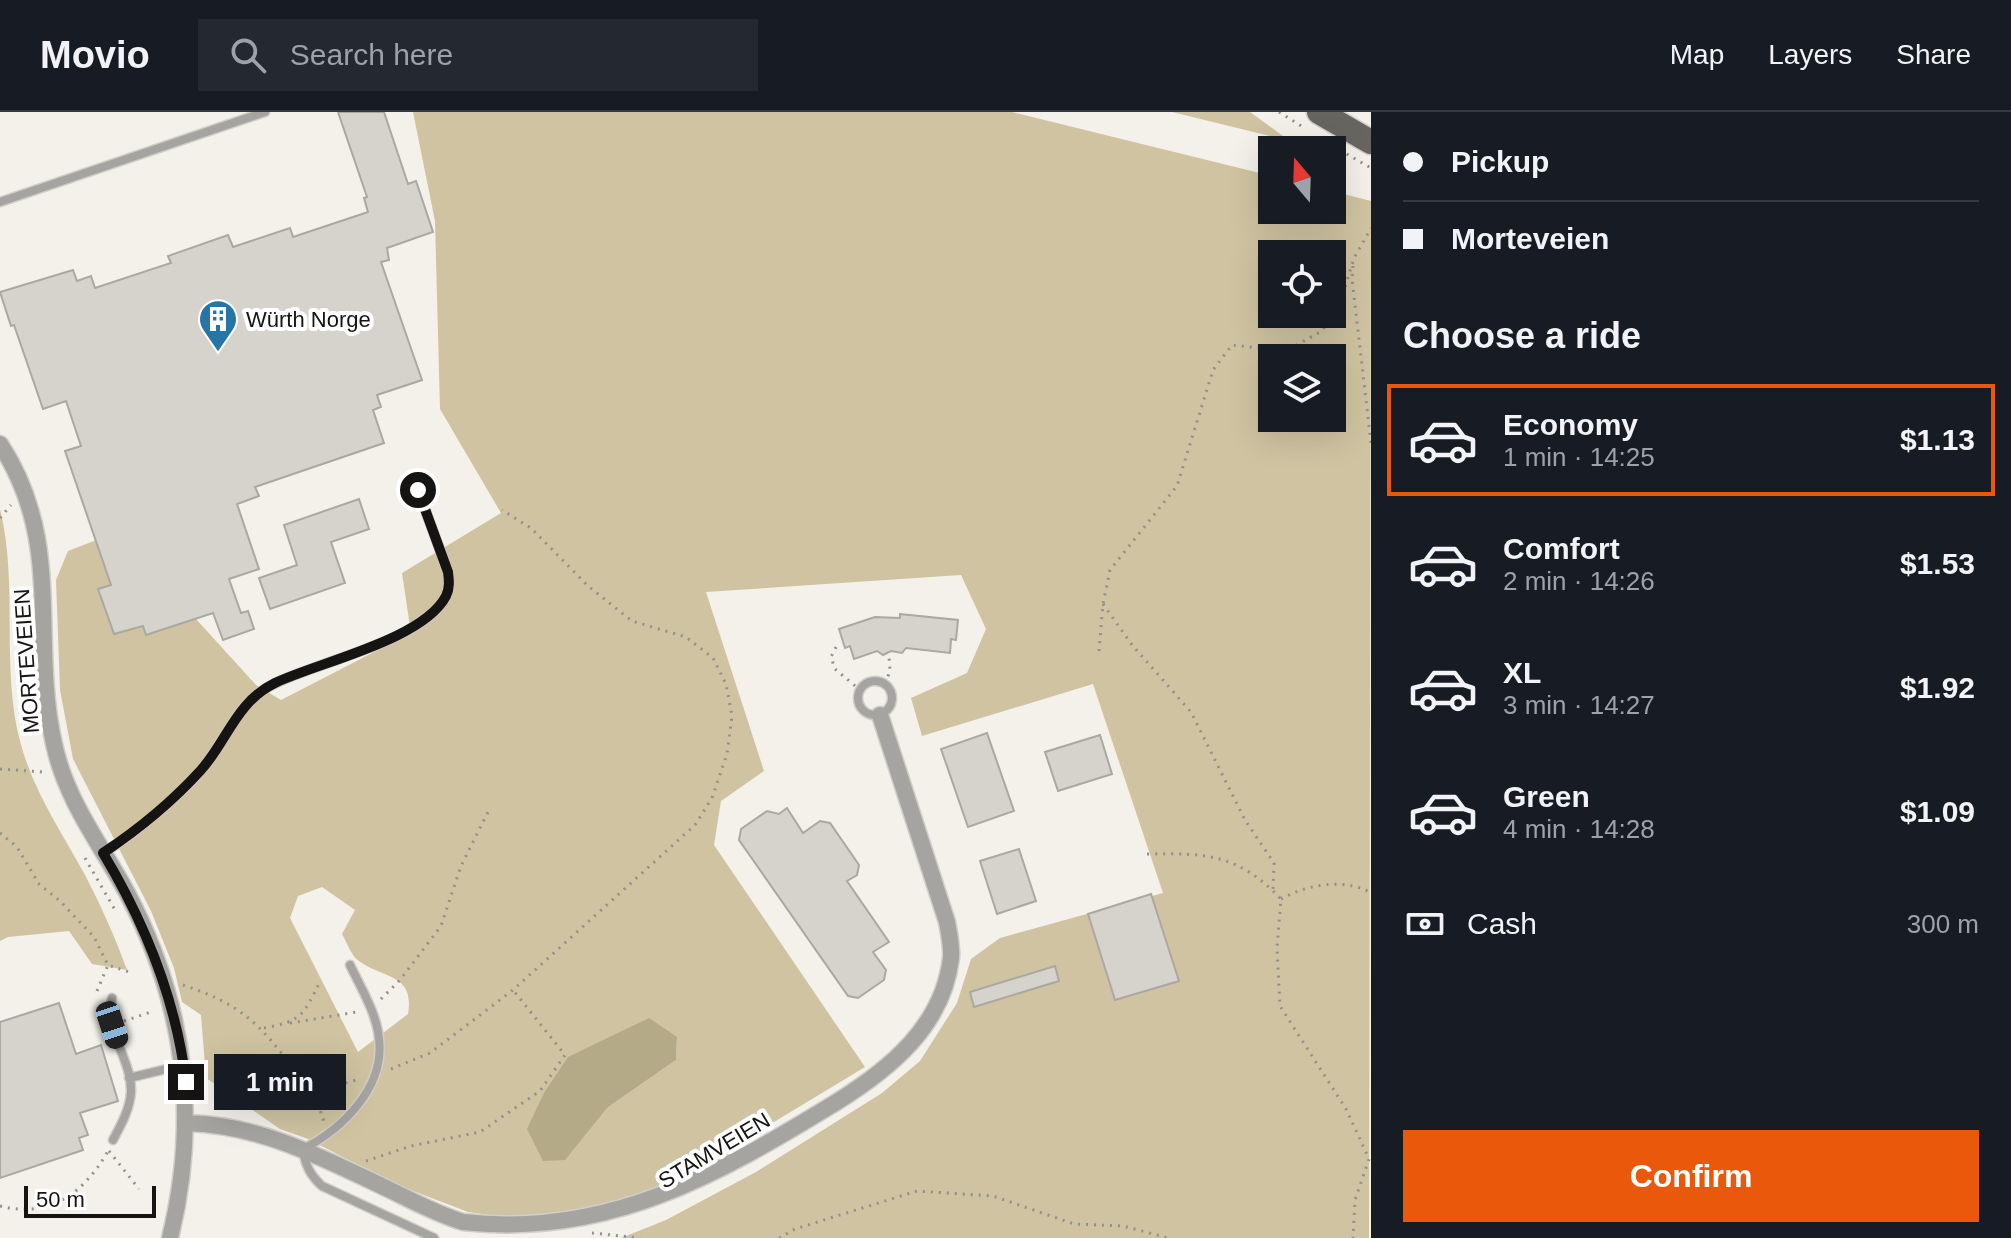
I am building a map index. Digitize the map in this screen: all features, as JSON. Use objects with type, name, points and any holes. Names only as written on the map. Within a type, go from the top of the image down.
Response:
[{"type":"main road","points":[[1319,112],[1371,142]]},
{"type":"street","name":"MORTEVEIEN","points":[[0,444],[23,485],[38,536],[43,576],[48,703],[54,746],[71,796],[143,926],[166,992],[184,1064],[187,1123],[180,1190],[170,1238]]},
{"type":"street","name":"STAMVEIEN","points":[[187,1123],[239,1128],[303,1149],[423,1206],[464,1222],[500,1231],[542,1235],[581,1232],[667,1205],[851,1093],[898,1058],[927,1025],[945,988],[951,954],[947,922],[880,715]]},
{"type":"lane","points":[[0,202],[265,112]]},
{"type":"lane","points":[[103,853],[147,821],[195,776],[215,751],[238,713],[261,691],[405,632],[433,612],[446,597],[448,572],[418,490]]},
{"type":"lane","points":[[872,681],[886,684],[892,692],[893,702],[888,710],[872,716],[860,706],[860,690],[872,681]]},
{"type":"lane","points":[[350,965],[370,1009],[379,1038],[380,1061],[376,1075],[356,1107],[327,1136],[303,1149],[305,1163],[311,1177],[322,1186],[434,1238]]},
{"type":"lane","points":[[112,998],[112,1025],[131,1088],[128,1108],[113,1140]]},
{"type":"lane","points":[[129,1078],[184,1064]]},
{"type":"path","points":[[1099,651],[1110,570],[1177,486],[1213,370],[1232,345],[1286,351],[1322,331],[1341,300],[1354,258],[1371,228]]},
{"type":"path","points":[[1354,258],[1352,279],[1371,443]]},
{"type":"path","points":[[0,518],[11,505]]},
{"type":"path","points":[[306,1085],[333,1086],[376,1075],[430,1053],[513,990],[695,825],[712,798],[722,769],[732,716],[726,684],[713,658],[686,637],[632,621],[588,586],[531,528],[502,510]]},
{"type":"path","points":[[1103,604],[1132,645],[1191,712],[1245,820],[1274,863],[1273,891]]},
{"type":"path","points":[[836,647],[831,657],[835,669],[860,690]]},
{"type":"path","points":[[886,684],[889,657]]},
{"type":"path","points":[[0,769],[43,772]]},
{"type":"path","points":[[263,1029],[370,1009],[400,980],[441,926],[461,866],[490,808]]},
{"type":"path","points":[[0,833],[17,847],[39,884],[94,937],[108,965],[132,973]]},
{"type":"path","points":[[1147,854],[1224,859],[1263,880],[1281,899],[1277,948],[1280,1006],[1346,1109],[1369,1159],[1355,1200],[1353,1238]]},
{"type":"path","points":[[1281,899],[1300,889],[1333,884],[1371,893]]},
{"type":"path","points":[[97,991],[108,965]]},
{"type":"path","points":[[290,1023],[306,1008],[321,980]]},
{"type":"path","points":[[180,983],[215,995],[263,1029],[320,1108],[327,1136]]},
{"type":"path","points":[[344,1168],[411,1146],[480,1132],[540,1091],[565,1055],[513,990]]},
{"type":"path","points":[[112,1025],[154,1011]]},
{"type":"path","points":[[0,1206],[25,1210],[73,1194],[92,1177],[113,1140]]},
{"type":"path","points":[[108,1150],[139,1189]]},
{"type":"path","points":[[779,1238],[795,1229],[917,1191],[993,1196],[1074,1224],[1123,1226],[1168,1238]]},
{"type":"path","points":[[581,1232],[640,1238]]},
{"type":"shaded area","points":[[413,112],[1012,112],[1258,173],[1258,224],[1346,224],[1346,195],[1371,201],[1369,1238],[621,1238],[666,1220],[756,1172],[882,1093],[920,1061],[957,1003],[971,959],[1000,938],[1163,893],[1093,684],[922,736],[911,698],[967,673],[986,629],[961,575],[706,592],[764,771],[721,801],[714,845],[865,1067],[701,1166],[610,1211],[542,1222],[468,1212],[395,1184],[308,1139],[280,1129],[206,1078],[201,1015],[182,1002],[174,968],[151,911],[73,759],[60,690],[56,580],[68,551],[112,534],[125,541],[256,685],[281,700],[411,633],[402,573],[501,513],[440,409],[435,221]],"holes":[[[322,887],[355,910],[342,934],[356,959],[395,979],[407,991],[408,1014],[358,1052],[290,918],[298,896]],[[677,1037],[676,1060],[607,1108]]]},
{"type":"shaded area","points":[[1172,112],[1250,112],[1283,136],[1270,136]]},
{"type":"shaded area","points":[[0,509],[8,568],[12,686],[21,745],[41,796],[91,887],[127,970],[92,964],[69,931],[8,937],[0,941]]},
{"type":"shaded area","points":[[649,1018],[677,1037],[676,1060],[607,1108],[565,1160],[543,1161],[527,1129],[544,1093],[568,1057]]},
{"type":"building","name":"Würth Norge","points":[[338,112],[384,112],[408,184],[416,181],[433,232],[387,248],[389,260],[381,262],[422,380],[377,395],[381,407],[373,410],[384,443],[255,487],[259,496],[237,504],[259,569],[229,579],[241,613],[248,611],[254,629],[223,640],[213,613],[146,635],[143,626],[114,634],[98,589],[111,585],[65,451],[81,446],[66,401],[43,409],[0,292],[73,270],[77,281],[91,276],[95,288],[171,263],[168,256],[228,235],[233,247],[290,228],[293,237],[368,212],[364,198],[367,197]]},
{"type":"building","points":[[359,499],[369,529],[331,542],[345,583],[270,609],[259,578],[297,565],[284,525]]},
{"type":"building","points":[[900,614],[958,620],[956,640],[951,639],[950,653],[906,648],[902,653],[891,651],[883,655],[877,651],[854,659],[850,646],[845,648],[839,629],[875,617],[900,618]]},
{"type":"building","points":[[987,733],[1014,811],[968,827],[941,749]]},
{"type":"building","points":[[1100,735],[1112,774],[1058,791],[1045,752]]},
{"type":"building","points":[[787,808],[803,833],[820,821],[830,823],[859,865],[857,875],[847,881],[889,942],[873,952],[886,970],[884,980],[858,998],[848,996],[739,840],[741,829],[767,811],[779,814]]},
{"type":"building","points":[[1019,849],[1036,901],[997,914],[980,861]]},
{"type":"building","points":[[1151,894],[1179,981],[1115,1000],[1088,914]]},
{"type":"building","points":[[1055,966],[1059,981],[974,1007],[970,992]]},
{"type":"building","points":[[59,1003],[76,1054],[101,1045],[118,1101],[80,1113],[88,1135],[79,1138],[83,1150],[0,1178],[0,1022]]},
{"type":"place","name":"Würth Norge","points":[[218,353]]},
{"type":"route","points":[[186,1082],[173,1017],[143,926],[103,853],[154,816],[188,784],[215,751],[238,713],[261,691],[405,632],[433,612],[446,597],[448,572],[418,490]]}]
